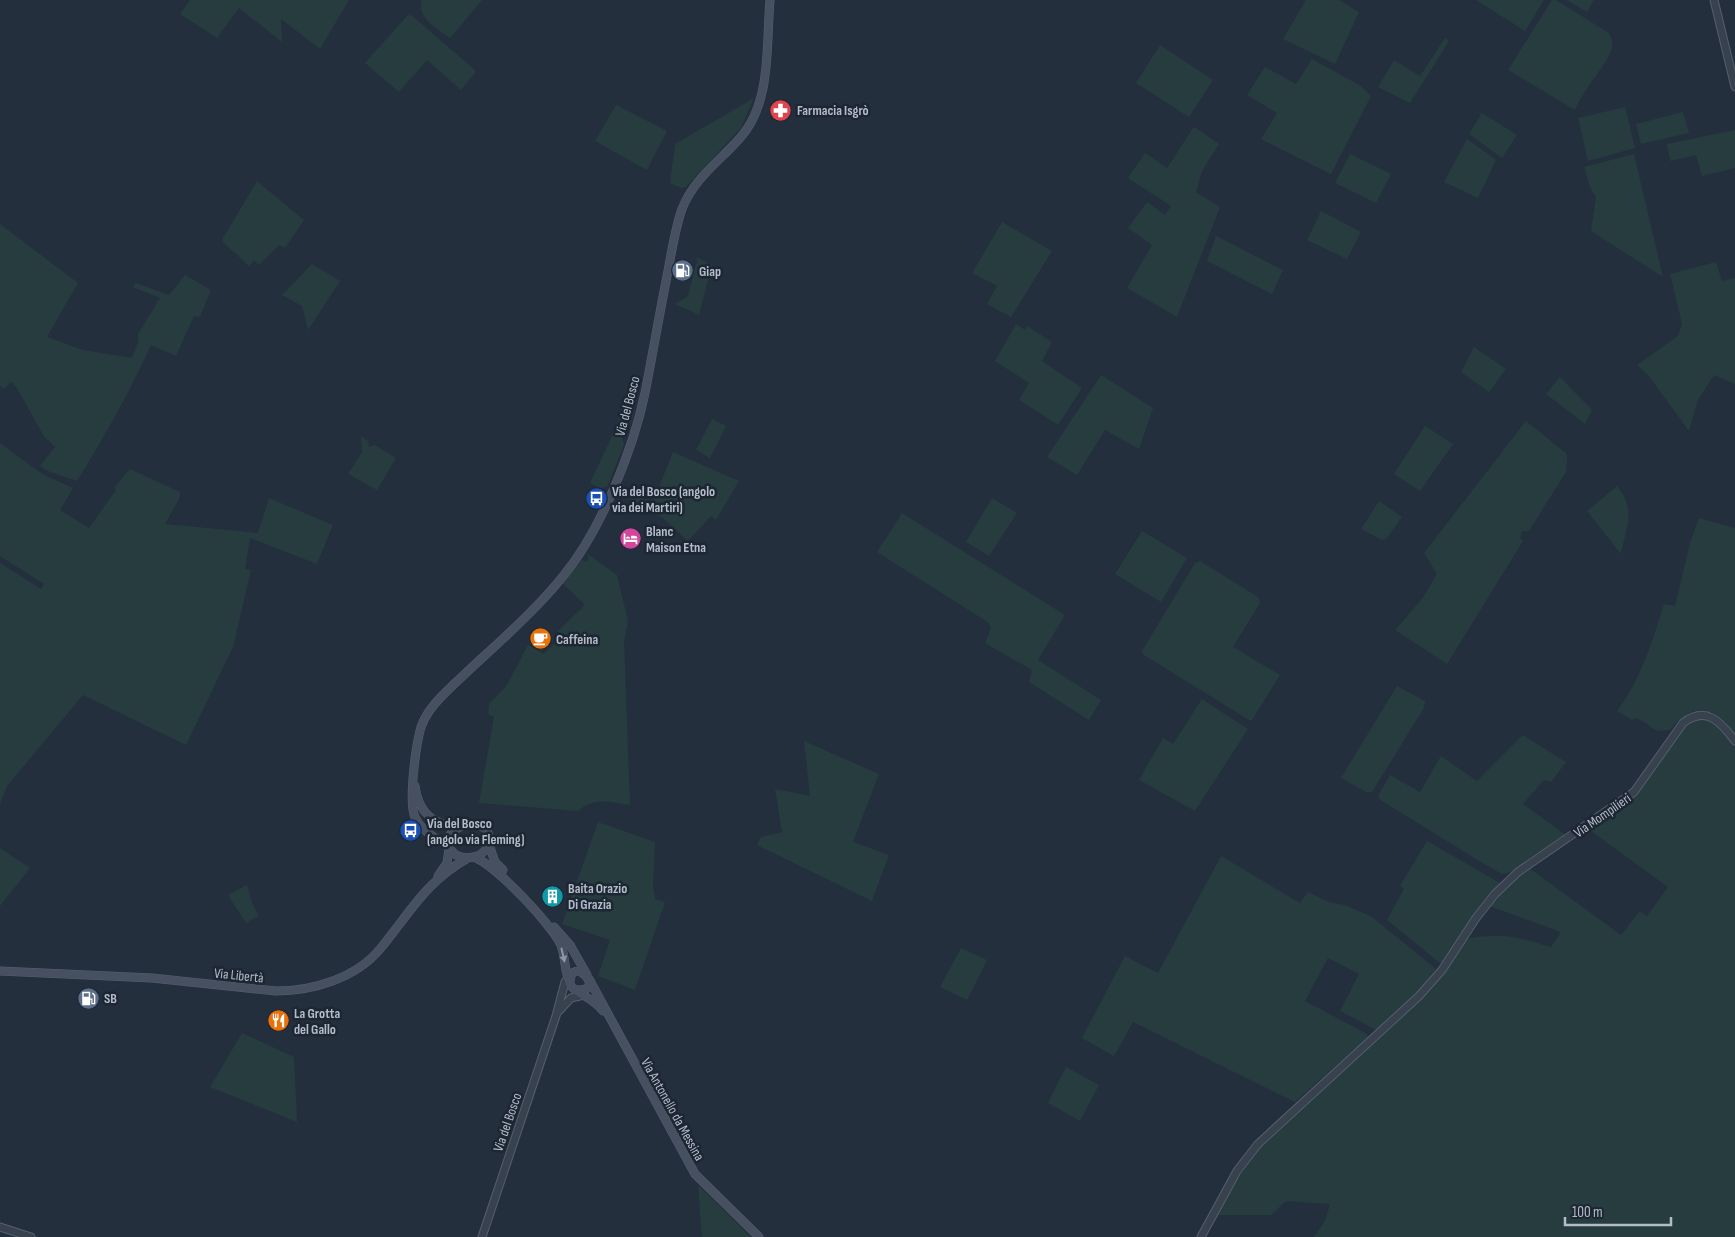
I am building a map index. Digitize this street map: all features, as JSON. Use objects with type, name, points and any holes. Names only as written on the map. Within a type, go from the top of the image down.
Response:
[{"type":"main road","name":"Via del Bosco","points":[[414,774],[421,727],[428,712],[562,578],[578,556],[608,497],[636,429],[674,239],[683,207],[698,181],[745,133],[758,109],[764,74],[770,0]]},
{"type":"main road","points":[[414,774],[416,795],[425,814],[443,824],[460,825],[474,823],[480,825],[487,833],[495,862],[570,944],[616,1029]]},
{"type":"main road","points":[[414,774],[411,795],[414,816],[422,829],[458,856],[480,858],[494,868],[550,928],[561,946],[569,978],[581,993],[600,1007],[616,1029]]},
{"type":"main road","points":[[432,884],[447,864],[449,836],[460,825]]},
{"type":"main road","points":[[432,884],[471,857],[484,851],[488,842]]},
{"type":"main road","name":"Via Libertà","points":[[0,971],[152,978],[266,990],[295,991],[334,980],[371,959],[418,898],[432,884]]},
{"type":"main road","points":[[569,978],[580,972],[588,977],[589,984],[581,993]]},
{"type":"main road","name":"Via Antonello da Messina","points":[[616,1029],[695,1174],[759,1237]]},
{"type":"street","points":[[1714,0],[1735,88]]},
{"type":"street","name":"Via Mompilieri","points":[[1202,1237],[1237,1171],[1258,1144],[1419,996],[1442,970],[1487,903],[1506,882],[1634,792],[1682,723],[1690,717],[1700,716],[1716,719],[1735,741]]},
{"type":"street","name":"Via del Bosco","points":[[482,1237],[569,978]]},
{"type":"street","points":[[556,1016],[565,1004],[581,993]]},
{"type":"street","points":[[0,1227],[31,1237]]},
{"type":"green space","points":[[190,0],[349,0],[320,49],[281,19],[282,42],[239,8],[217,38],[180,14]]},
{"type":"green space","points":[[422,0],[482,0],[450,38],[425,18],[421,6]]},
{"type":"green space","points":[[1306,0],[1339,0],[1359,12],[1335,64],[1283,39]]},
{"type":"green space","points":[[1476,0],[1544,0],[1525,31]]},
{"type":"green space","points":[[1552,0],[1556,0],[1609,33],[1612,42],[1610,54],[1578,102],[1575,110],[1508,70]]},
{"type":"green space","points":[[1567,0],[1594,0],[1587,12]]},
{"type":"green space","points":[[411,15],[475,70],[475,73],[461,90],[427,60],[399,92],[365,63],[407,16]]},
{"type":"green space","points":[[1445,38],[1449,41],[1410,103],[1378,87],[1394,60],[1420,76]]},
{"type":"green space","points":[[1160,45],[1213,80],[1189,117],[1136,83]]},
{"type":"green space","points":[[1312,59],[1361,86],[1371,96],[1331,174],[1261,139],[1277,113],[1247,95],[1265,67],[1296,84]]},
{"type":"green space","points":[[754,98],[741,128],[686,187],[681,188],[670,183],[675,144]]},
{"type":"green space","points":[[616,105],[667,131],[647,170],[595,141]]},
{"type":"green space","points":[[1625,107],[1635,148],[1588,161],[1578,118]]},
{"type":"green space","points":[[1683,112],[1689,133],[1641,144],[1636,124]]},
{"type":"green space","points":[[1482,113],[1517,135],[1502,158],[1469,134]]},
{"type":"green space","points":[[1193,128],[1196,128],[1219,144],[1202,171],[1196,192],[1220,207],[1177,317],[1127,288],[1152,245],[1128,228],[1147,202],[1165,215],[1171,206],[1128,178],[1145,153],[1167,168]]},
{"type":"green space","points":[[1735,130],[1735,168],[1702,176],[1696,155],[1670,161],[1667,144]]},
{"type":"green space","points":[[1467,139],[1496,160],[1478,198],[1444,182]]},
{"type":"green space","points":[[1350,154],[1391,174],[1376,203],[1335,183]]},
{"type":"green space","points":[[1634,154],[1663,277],[1591,231],[1596,197],[1590,187],[1584,167]]},
{"type":"green space","points":[[257,181],[304,220],[285,248],[279,245],[259,265],[254,260],[249,266],[223,242],[223,238]]},
{"type":"green space","points":[[1321,211],[1361,232],[1347,259],[1307,240]]},
{"type":"green space","points":[[1002,222],[1052,251],[1011,317],[987,304],[997,286],[972,273]]},
{"type":"green space","points":[[0,224],[78,283],[47,337],[83,350],[132,358],[138,342],[138,334],[160,298],[133,287],[136,283],[169,295],[185,275],[211,290],[200,317],[194,316],[176,356],[151,345],[116,414],[77,481],[50,472],[40,466],[55,447],[44,436],[15,385],[11,382],[4,389],[0,386]]},
{"type":"green space","points":[[1216,236],[1283,270],[1272,294],[1207,261]]},
{"type":"green space","points":[[696,257],[712,265],[699,315],[675,304],[688,296],[698,262]]},
{"type":"green space","points":[[1716,262],[1722,281],[1735,278],[1735,384],[1714,375],[1698,400],[1689,431],[1648,375],[1637,365],[1678,336],[1682,324],[1670,274]]},
{"type":"green space","points":[[312,264],[340,281],[308,330],[302,306],[282,295]]},
{"type":"green space","points":[[1016,324],[1025,330],[1027,326],[1052,342],[1042,361],[1082,388],[1058,425],[1019,400],[1029,383],[995,361]]},
{"type":"green space","points":[[1474,347],[1506,369],[1489,392],[1461,372]]},
{"type":"green space","points":[[1101,375],[1153,408],[1139,449],[1105,430],[1077,475],[1047,457]]},
{"type":"green space","points":[[1560,377],[1592,410],[1585,424],[1546,394]]},
{"type":"green space","points":[[624,398],[637,400],[636,402],[627,401],[626,406],[635,409],[630,426],[625,428],[617,424]]},
{"type":"green space","points":[[712,419],[726,426],[710,458],[696,450]]},
{"type":"green space","points":[[1526,421],[1567,454],[1566,472],[1529,531],[1522,531],[1520,538],[1523,541],[1447,664],[1395,630],[1422,599],[1437,574],[1424,553]]},
{"type":"green space","points":[[1425,426],[1453,444],[1420,491],[1394,474]]},
{"type":"green space","points":[[613,434],[622,438],[624,445],[607,487],[600,488],[590,483]]},
{"type":"green space","points":[[361,436],[368,441],[369,447],[375,445],[396,458],[377,490],[348,474],[362,452]]},
{"type":"green space","points":[[0,443],[42,474],[73,488],[60,510],[89,528],[116,490],[114,488],[130,469],[180,492],[179,499],[165,524],[258,533],[269,498],[333,525],[317,564],[250,538],[245,569],[251,570],[233,647],[186,745],[83,695],[7,786],[0,804],[0,563],[41,589],[44,584],[0,556]]},
{"type":"green space","points":[[673,452],[739,481],[716,520],[711,516],[688,541],[663,518],[618,492],[619,489],[653,502]]},
{"type":"green space","points":[[1617,486],[1627,503],[1628,511],[1627,527],[1621,554],[1587,511]]},
{"type":"green space","points":[[992,498],[1017,513],[989,556],[966,542]]},
{"type":"green space","points":[[1379,501],[1402,517],[1387,538],[1382,540],[1361,529]]},
{"type":"green space","points":[[902,513],[1065,615],[1038,660],[1101,700],[1089,720],[1029,682],[1032,670],[985,643],[991,629],[989,623],[877,552]]},
{"type":"green space","points":[[1699,518],[1735,528],[1735,734],[1719,717],[1703,710],[1687,714],[1670,730],[1658,731],[1636,718],[1632,720],[1617,711],[1639,673],[1664,604],[1675,606],[1690,543]]},
{"type":"green space","points":[[1142,531],[1187,558],[1161,602],[1115,574]]},
{"type":"green space","points":[[586,553],[617,575],[628,621],[624,642],[630,805],[596,802],[578,811],[479,803],[494,717],[488,714],[489,704],[507,685],[528,645],[544,654],[561,637],[558,631],[585,605],[562,583],[582,560],[586,562],[589,558]]},
{"type":"green space","points":[[1200,561],[1258,597],[1260,603],[1233,647],[1280,675],[1252,720],[1249,720],[1144,655],[1142,651],[1195,563]]},
{"type":"green space","points":[[1397,686],[1425,701],[1424,708],[1372,792],[1366,792],[1341,778]]},
{"type":"green space","points":[[1202,699],[1248,729],[1195,811],[1139,780],[1163,738],[1173,744]]},
{"type":"green space","points":[[1705,719],[1719,725],[1735,745],[1735,1237],[1314,1237],[1325,1221],[1330,1204],[1286,1201],[1271,1215],[1217,1215],[1236,1181],[1259,1148],[1409,1011],[1437,981],[1466,939],[1499,936],[1551,947],[1561,932],[1489,906],[1515,879],[1529,868],[1621,935],[1640,911],[1647,916],[1668,887],[1588,829],[1638,790],[1685,726],[1692,721]]},
{"type":"green space","points":[[1523,735],[1566,762],[1551,782],[1544,780],[1523,804],[1566,835],[1512,872],[1502,874],[1379,799],[1378,796],[1390,775],[1420,792],[1441,756],[1477,781]]},
{"type":"green space","points":[[804,741],[879,774],[853,842],[889,855],[872,901],[757,845],[761,837],[782,832],[775,789],[810,796]]},
{"type":"green space","points":[[598,822],[655,842],[653,886],[655,899],[665,902],[635,990],[598,976],[610,940],[562,924]]},
{"type":"green space","points":[[1427,841],[1500,883],[1473,916],[1443,962],[1440,963],[1387,920],[1404,889],[1400,886]]},
{"type":"green space","points":[[0,848],[30,868],[0,906]]},
{"type":"green space","points":[[1221,856],[1300,903],[1308,892],[1329,902],[1345,905],[1372,917],[1436,969],[1408,1004],[1379,1030],[1376,1030],[1340,1011],[1359,974],[1328,958],[1305,1001],[1367,1034],[1368,1037],[1295,1102],[1133,1022],[1114,1056],[1082,1038],[1125,956],[1158,973]]},
{"type":"green space","points":[[247,885],[252,903],[259,916],[246,923],[228,895]]},
{"type":"green space","points":[[961,948],[987,960],[967,1000],[940,987]]},
{"type":"green space","points":[[242,1033],[294,1057],[297,1122],[210,1087]]},
{"type":"green space","points":[[1066,1067],[1099,1085],[1080,1121],[1048,1103]]},
{"type":"green space","points":[[698,1185],[751,1237],[702,1237]]},
{"type":"place","name":"Farmacia Isgrò","points":[[781,110]]},
{"type":"place","name":"Giap","points":[[683,271]]},
{"type":"place","name":"Via del Bosco (angolo via dei Martiri)","points":[[596,499]]},
{"type":"place","name":"Blanc Maison Etna","points":[[630,539]]},
{"type":"place","name":"Caffeina","points":[[540,639]]},
{"type":"place","name":"Via del Bosco (angolo via Fleming)","points":[[411,831]]},
{"type":"place","name":"Baita Orazio Di Grazia","points":[[552,896]]},
{"type":"place","name":"SB","points":[[88,998]]},
{"type":"place","name":"La Grotta del Gallo","points":[[278,1021]]}]
